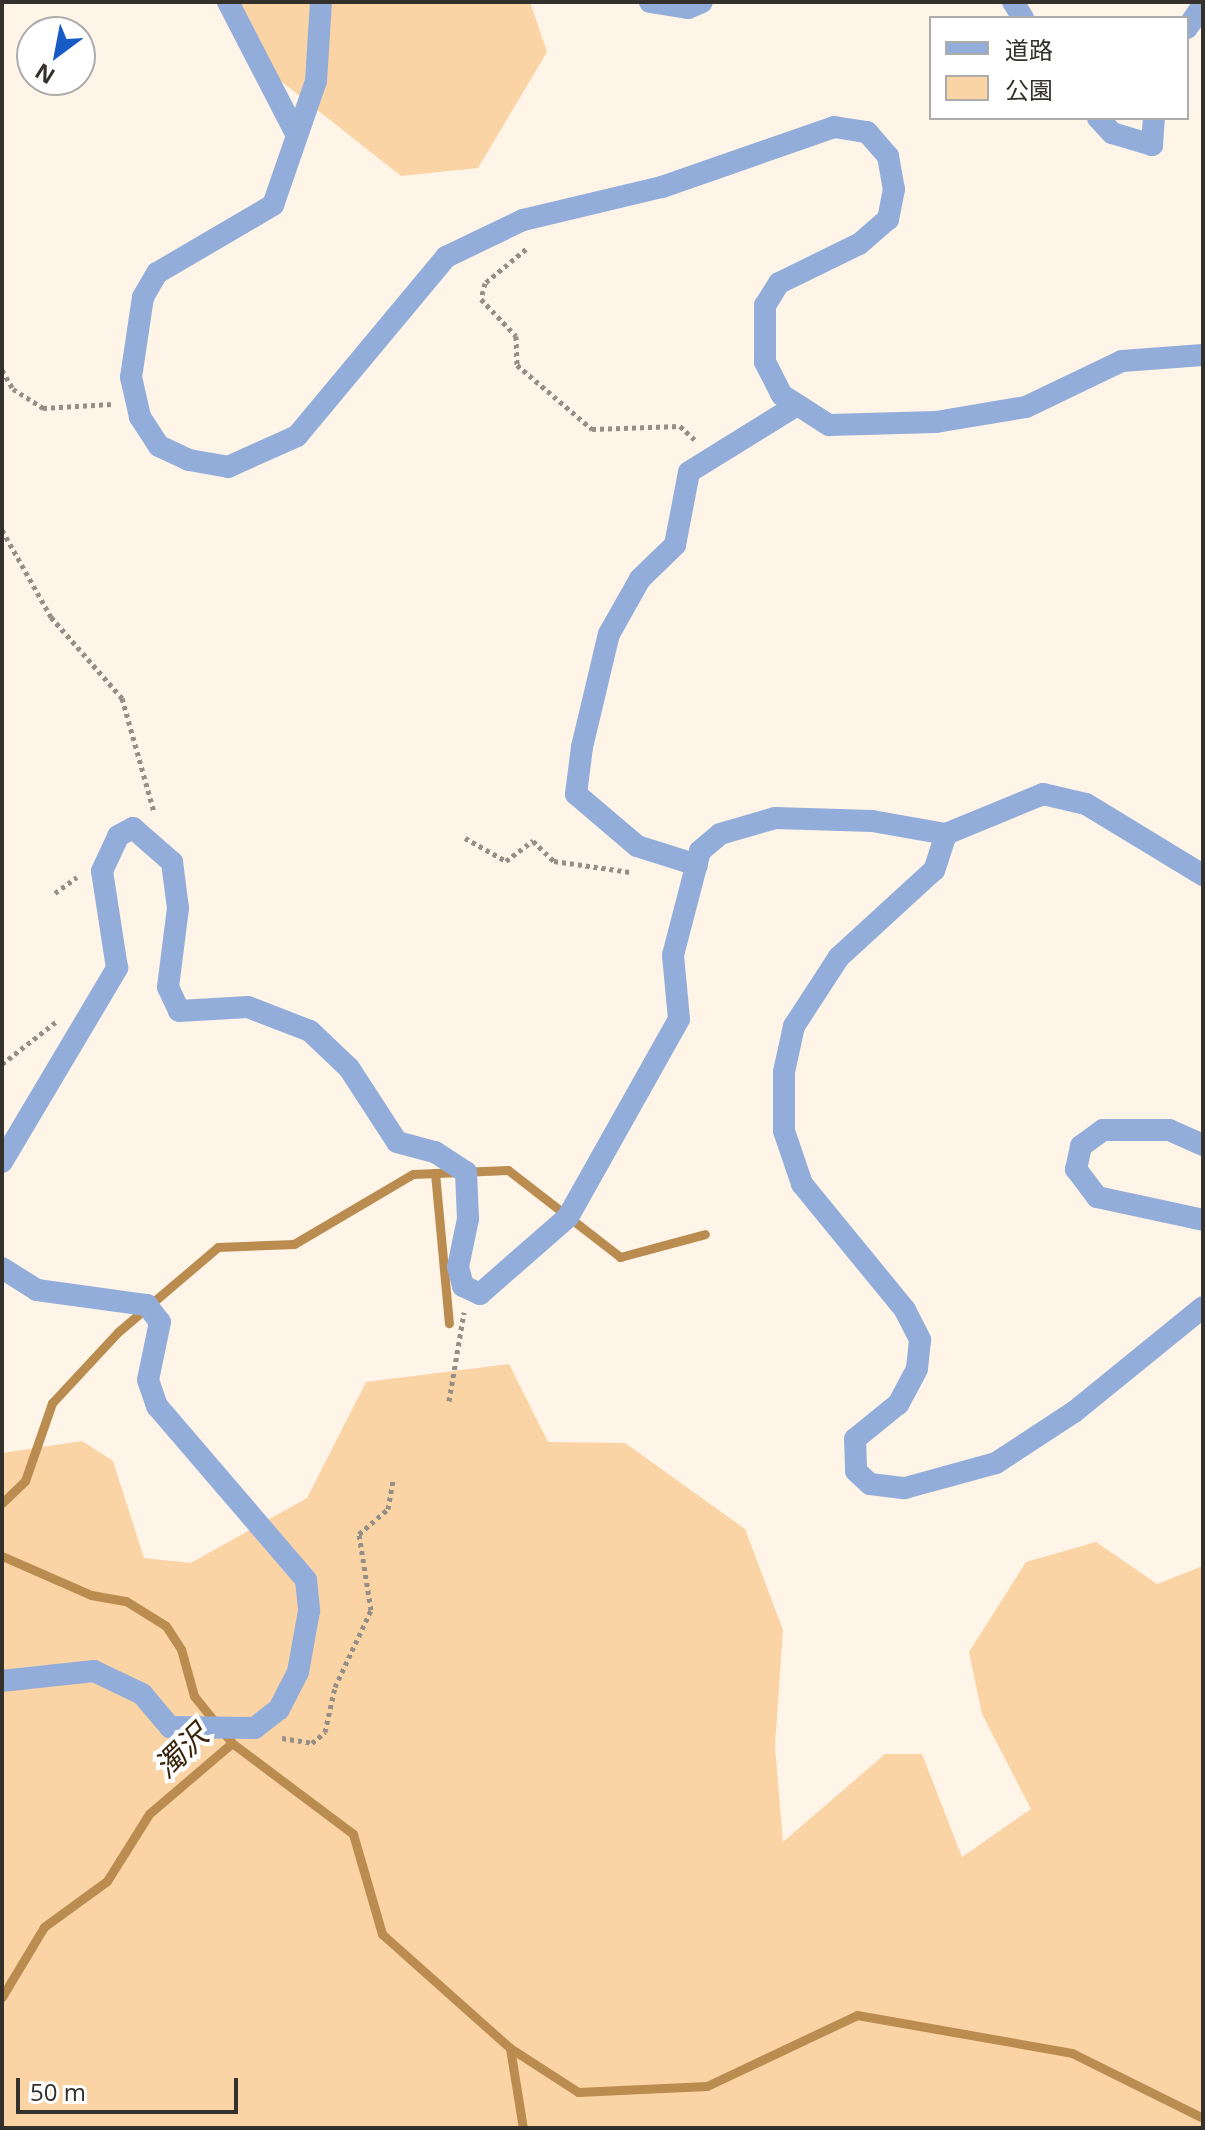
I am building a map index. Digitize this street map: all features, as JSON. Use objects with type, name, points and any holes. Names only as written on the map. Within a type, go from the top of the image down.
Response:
[{"type":"street","points":[[228,2],[295,132]]},
{"type":"street","points":[[321,2],[316,81],[295,132],[273,205],[157,273],[143,297],[131,377],[140,417],[169,451],[228,467],[260,456],[297,436],[341,392],[446,257],[543,217],[662,187],[834,127],[867,132],[888,156],[894,189],[888,219],[859,244],[779,283],[765,305],[765,362],[782,395],[829,425],[936,422],[1026,407],[1122,361],[1203,355]]},
{"type":"street","points":[[650,2],[688,8],[702,2]]},
{"type":"street","points":[[1189,25],[1203,5]]},
{"type":"street","points":[[1100,120],[1112,133],[1152,145],[1154,120]]},
{"type":"street","points":[[697,865],[637,846],[576,794],[609,634],[640,579],[675,545],[689,472],[797,405]]},
{"type":"street","points":[[2,1162],[117,968],[102,871],[118,836],[133,828],[161,850],[174,878],[168,987],[179,1011],[248,1007],[310,1031],[349,1068],[397,1142],[435,1152],[466,1172],[463,1286],[480,1294],[568,1217],[679,1019],[673,955],[700,851],[720,834],[775,818],[872,821],[946,834],[1043,794],[1086,804],[1203,875]]},
{"type":"street","points":[[946,834],[934,870],[839,957],[794,1026],[784,1072],[784,1131],[802,1184],[905,1310],[920,1340],[917,1369],[898,1404],[855,1439],[856,1471],[870,1484],[905,1488],[996,1463],[1074,1412],[1203,1307]]},
{"type":"street","points":[[1203,1145],[1169,1130],[1103,1130],[1081,1146],[1076,1169],[1097,1197],[1203,1220]]},
{"type":"street","points":[[2,1268],[37,1290],[147,1305],[160,1322],[148,1380],[157,1406],[306,1580],[309,1611],[298,1672],[279,1709],[249,1728],[170,1727],[142,1694],[94,1671],[2,1681]]},
{"type":"path","points":[[543,217],[539,238],[485,283],[481,299],[516,336],[517,365],[592,429],[680,426],[714,457]]},
{"type":"path","points":[[2,370],[13,389],[43,408],[71,411],[136,399]]},
{"type":"path","points":[[2,530],[51,617],[122,698],[141,747],[161,850]]},
{"type":"path","points":[[465,838],[506,861],[533,841],[554,861],[641,874],[671,857]]},
{"type":"path","points":[[2,1064],[50,1023],[89,1016]]},
{"type":"path","points":[[449,1401],[464,1341],[463,1286]]},
{"type":"path","points":[[249,1728],[312,1743],[325,1732],[335,1687],[371,1610],[359,1534],[388,1509],[393,1481]]},
{"type":"green space","points":[[235,2],[530,2],[547,52],[478,168],[401,176],[244,52]]},
{"type":"green space","points":[[509,1364],[548,1442],[625,1443],[745,1529],[783,1630],[775,1746],[783,1842],[885,1754],[922,1754],[962,1857],[1031,1809],[982,1714],[969,1652],[1026,1562],[1096,1542],[1157,1584],[1203,1566],[1203,2128],[2,2128],[2,1453],[82,1441],[113,1461],[144,1558],[191,1563],[307,1498],[366,1382]]},
{"type":"waterway","points":[[2,1503],[25,1481],[52,1403],[118,1332],[218,1247],[294,1244],[413,1174],[508,1170],[620,1257],[705,1234]]},
{"type":"waterway","points":[[435,1173],[449,1323]]},
{"type":"waterway","name":"濁沢","points":[[2,1556],[91,1595],[126,1601],[166,1626],[181,1649],[194,1696],[232,1743],[149,1814],[107,1881],[44,1927],[2,1997]]},
{"type":"waterway","points":[[232,1743],[353,1834],[382,1934],[510,2048],[523,2128]]},
{"type":"waterway","points":[[510,2048],[578,2092],[707,2086],[857,2015],[1072,2053],[1203,2118]]}]
